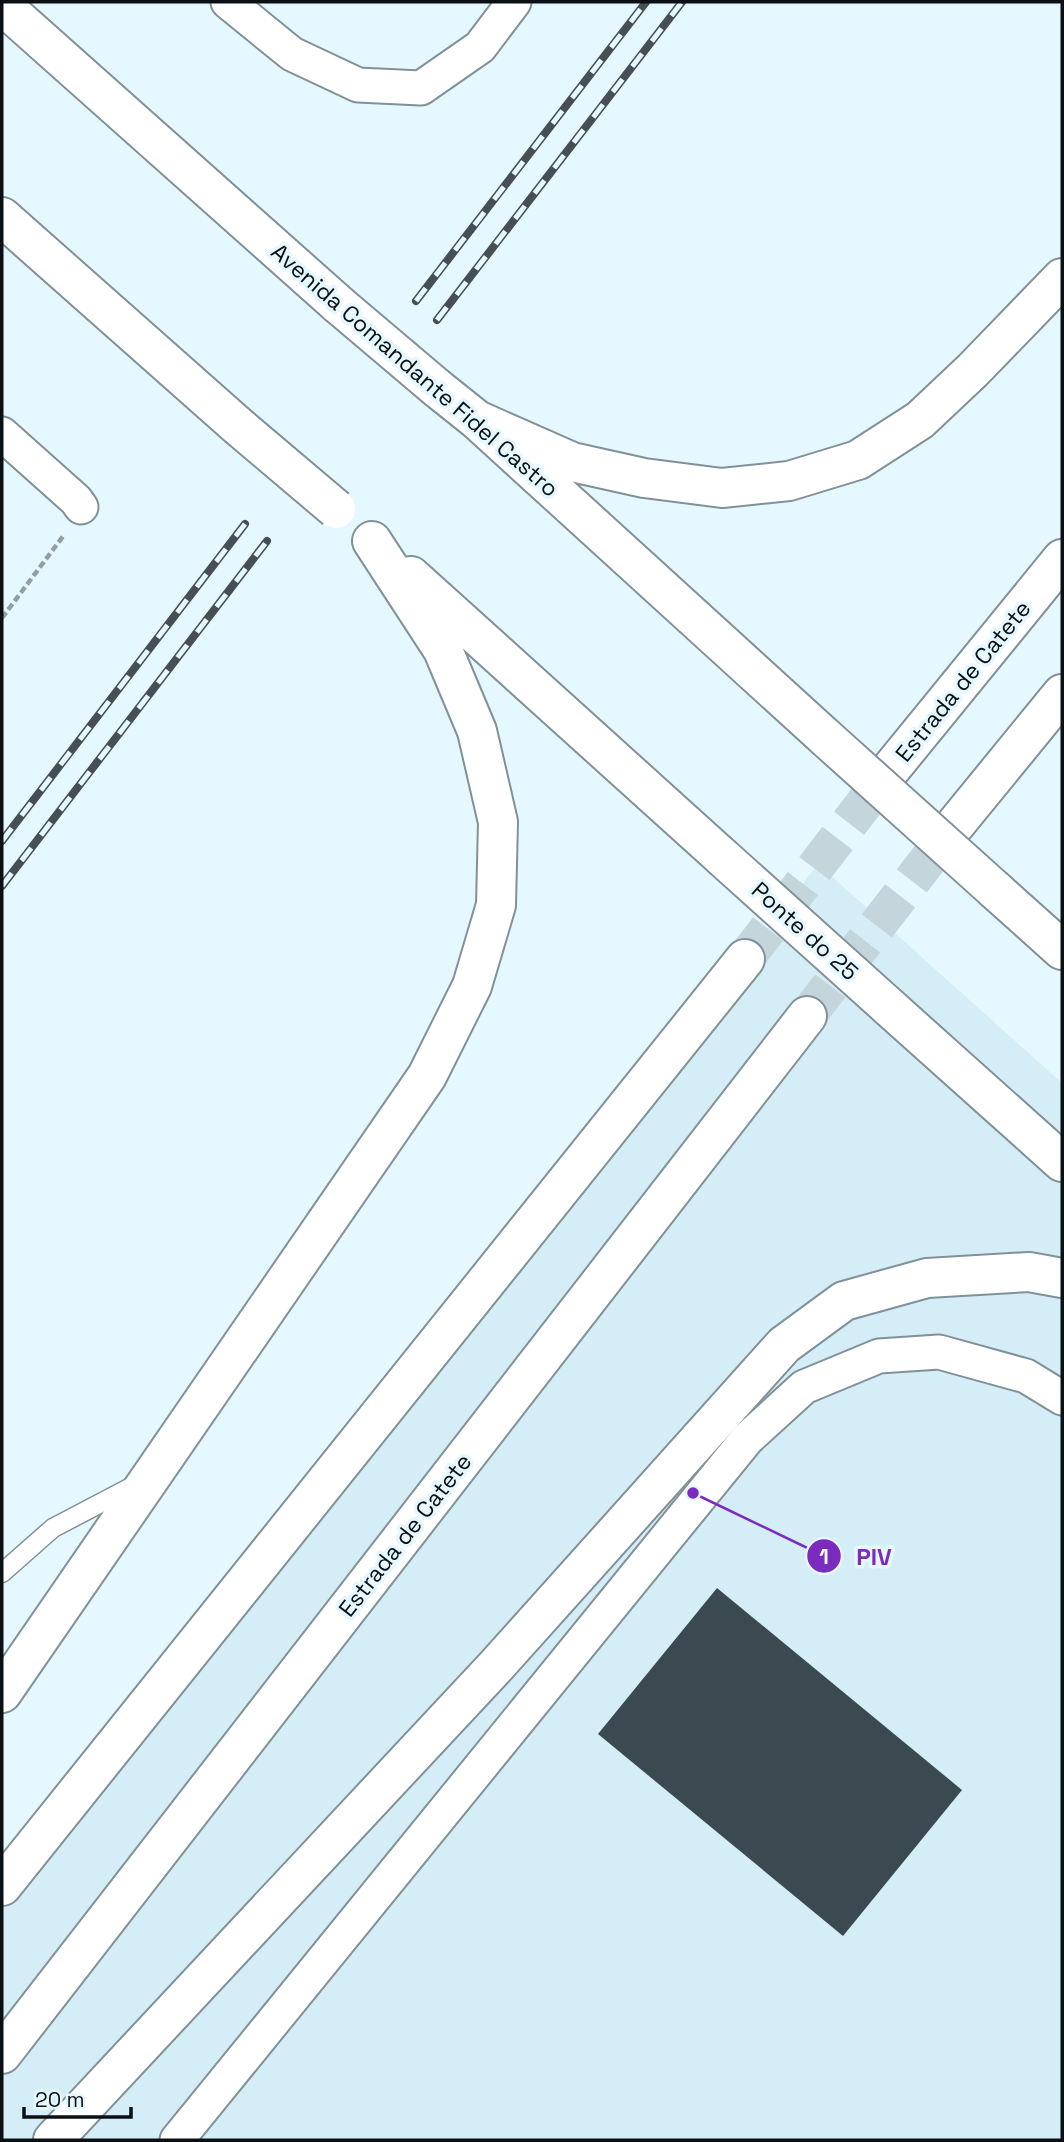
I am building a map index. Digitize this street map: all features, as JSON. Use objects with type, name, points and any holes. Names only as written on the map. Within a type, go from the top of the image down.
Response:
[{"type":"highway","name":"Avenida Comandante Fidel Castro","points":[[2,5],[339,305],[477,420],[1062,950]]},
{"type":"highway","points":[[2,217],[372,541],[443,650],[477,731],[498,822],[496,905],[472,986],[427,1076],[2,1693]]},
{"type":"highway","points":[[477,420],[572,462],[644,478],[722,488],[789,481],[858,460],[920,420],[974,369],[1062,278]]},
{"type":"highway","name":"Ponte do 25","points":[[372,541],[1062,1162]]},
{"type":"highway","name":"Estrada de Catete","points":[[890,770],[1062,559]]},
{"type":"highway","points":[[955,825],[1062,694]]},
{"type":"highway","points":[[2,1886],[745,959]]},
{"type":"highway","name":"Estrada de Catete","points":[[2,2054],[807,1016]]},
{"type":"highway","points":[[53,2140],[496,1666],[784,1345],[844,1301],[927,1278],[1029,1272],[1062,1278]]},
{"type":"street","points":[[228,2],[292,54],[358,85],[421,88],[480,47],[514,2]]},
{"type":"street","points":[[2,434],[81,507]]},
{"type":"street","points":[[177,2140],[747,1439],[804,1387],[880,1356],[939,1352],[1026,1376],[1062,1398]]},
{"type":"lane","points":[[2,1573],[53,1528],[151,1477]]},
{"type":"path","points":[[2,618],[81,512],[81,507]]},
{"type":"shaded area","points":[[818,864],[1062,1083],[1062,2140],[2,2140],[2,1903]]},
{"type":"building","points":[[717,1588],[962,1790],[843,1936],[598,1734]]},
{"type":"tunnel","points":[[745,959],[890,770]]},
{"type":"tunnel","points":[[807,1016],[955,825]]},
{"type":"railway","points":[[416,301],[646,2]]},
{"type":"railway","points":[[437,320],[682,2]]},
{"type":"railway","points":[[2,841],[245,524]]},
{"type":"railway","points":[[2,886],[267,541]]},
{"type":"place","name":"PIV","points":[[693,1493]]}]
